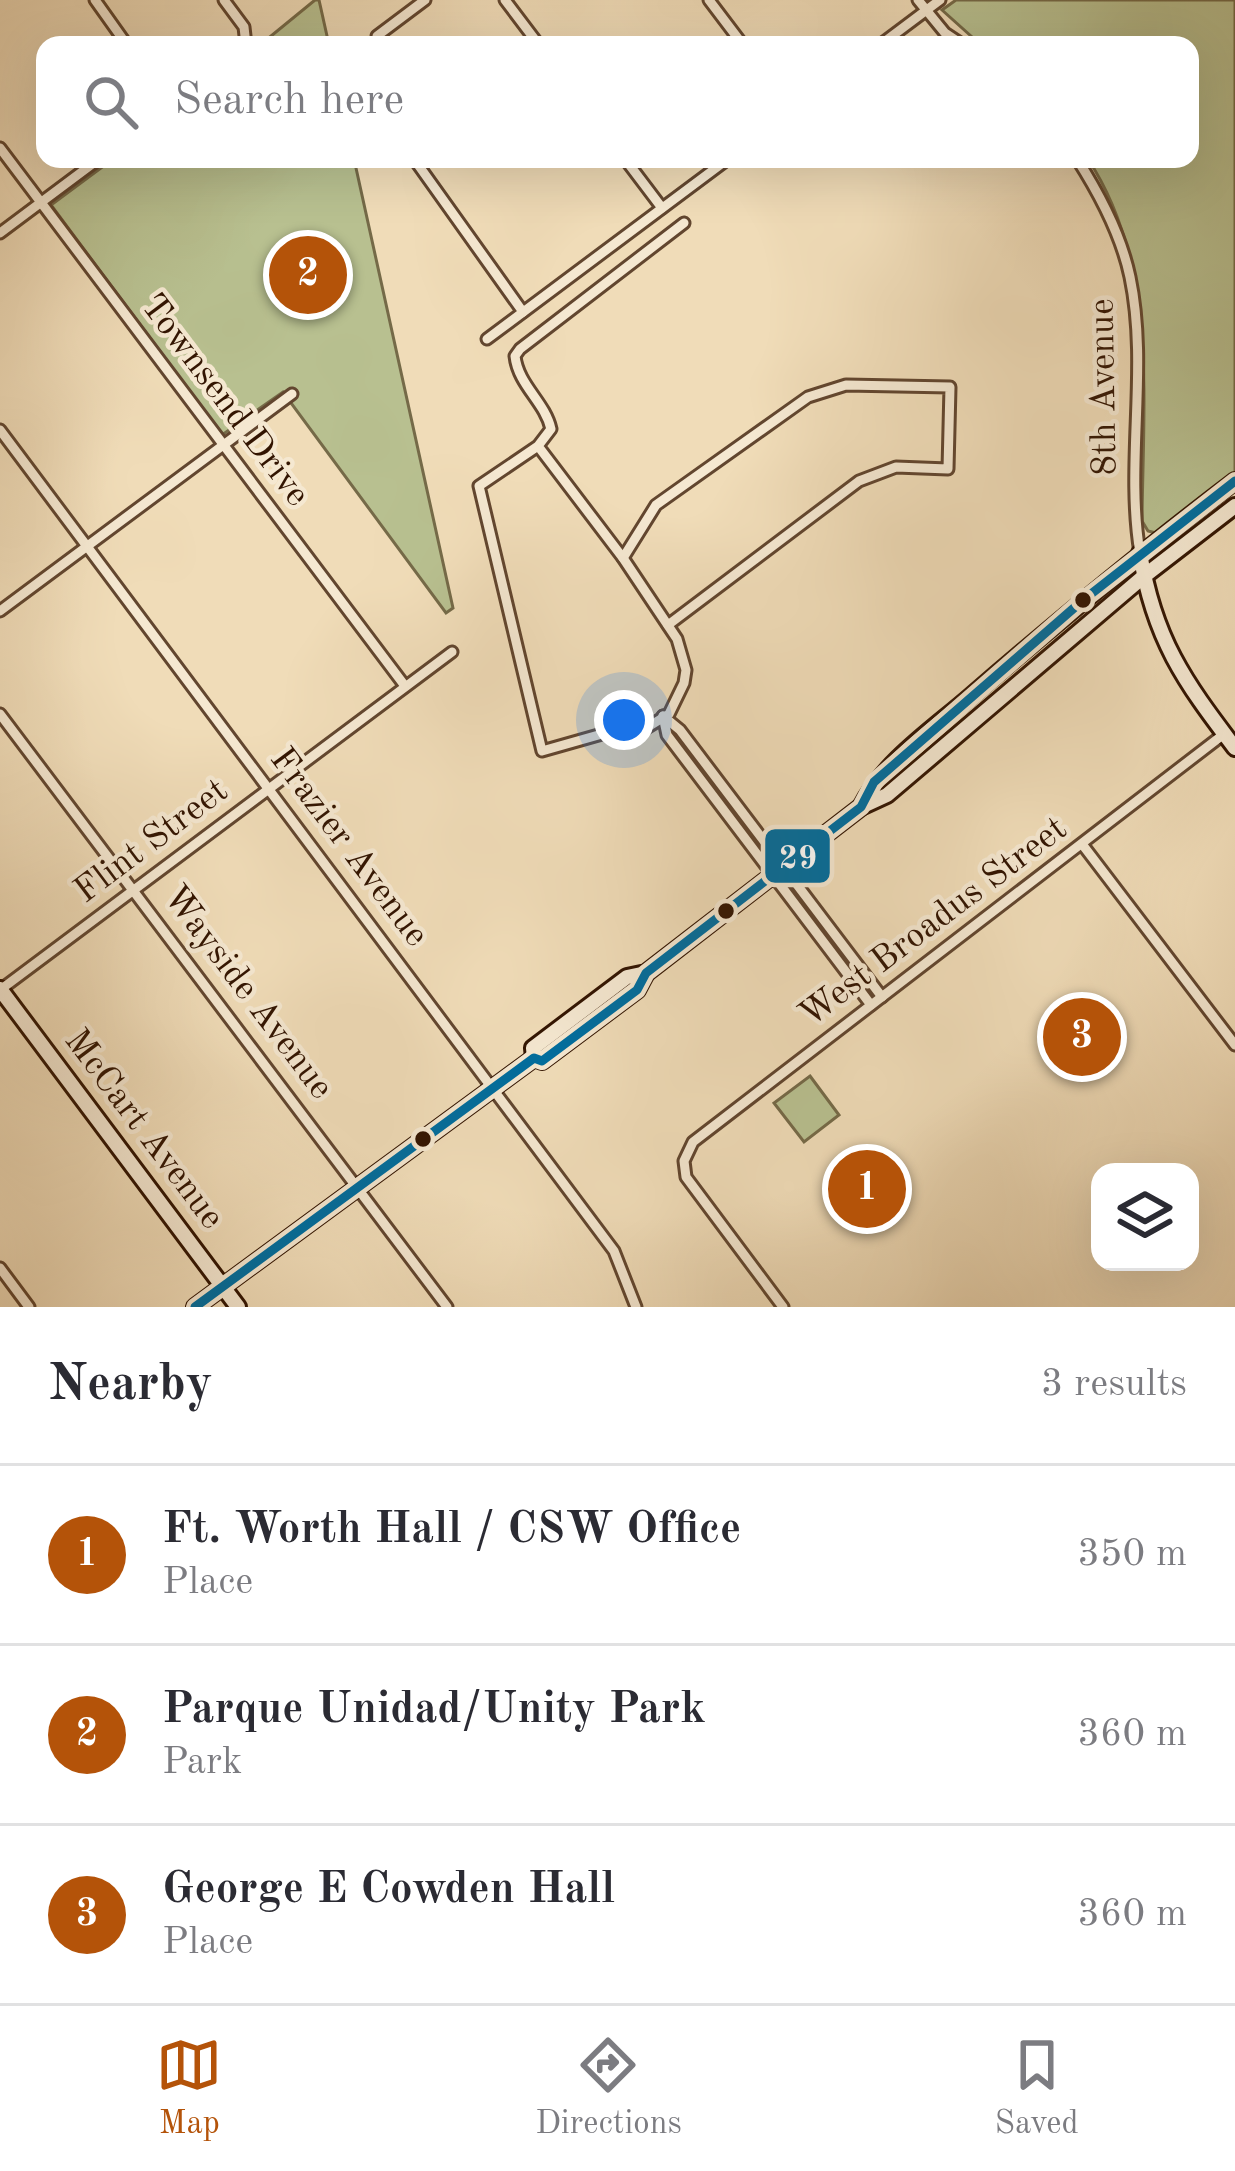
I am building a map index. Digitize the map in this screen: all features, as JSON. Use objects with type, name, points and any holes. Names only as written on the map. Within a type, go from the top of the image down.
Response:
[{"type":"main road","points":[[860,807],[874,782],[1139,554],[1235,481]]},
{"type":"main road","points":[[195,1307],[534,1058],[542,1061],[638,990],[646,973],[860,807],[887,795],[1143,577],[1235,506]]},
{"type":"main road","points":[[1139,554],[1161,639],[1235,748]]},
{"type":"main road","name":"McCart Avenue","points":[[0,990],[238,1307]]},
{"type":"street","points":[[95,0],[121,36]]},
{"type":"street","points":[[224,0],[246,36]]},
{"type":"street","points":[[382,36],[425,0]]},
{"type":"street","points":[[505,0],[532,36]]},
{"type":"street","points":[[709,0],[736,36]]},
{"type":"street","points":[[917,0],[949,36]]},
{"type":"street","points":[[892,36],[940,0]]},
{"type":"street","name":"Townsend Drive","points":[[0,148],[405,686]]},
{"type":"street","points":[[0,233],[88,168]]},
{"type":"street","points":[[420,168],[523,312]]},
{"type":"street","points":[[632,168],[662,208]]},
{"type":"street","points":[[487,338],[716,168]]},
{"type":"street","name":"8th Avenue","points":[[1082,168],[1118,236],[1134,299],[1132,496],[1139,554]]},
{"type":"street","points":[[538,446],[668,625],[686,670],[669,714],[638,733],[602,734],[542,751],[479,486],[549,435],[550,420],[519,374],[515,356],[520,349],[684,224]]},
{"type":"street","points":[[623,558],[656,505],[808,397],[846,386],[950,387],[948,469],[896,467],[859,481],[668,625]]},
{"type":"street","points":[[0,610],[292,394]]},
{"type":"street","name":"Frazier Avenue","points":[[0,430],[614,1251],[636,1307]]},
{"type":"street","name":"Flint Street","points":[[0,990],[452,652]]},
{"type":"street","name":"Wayside Avenue","points":[[0,714],[447,1307]]},
{"type":"street","points":[[663,716],[680,730],[742,811],[871,1005]]},
{"type":"street","points":[[663,716],[667,735],[731,820],[882,997]]},
{"type":"street","name":"West Broadus Street","points":[[782,1307],[686,1177],[684,1161],[693,1142],[1224,734]]},
{"type":"street","points":[[731,820],[742,811]]},
{"type":"street","points":[[1082,844],[1235,1045]]},
{"type":"street","points":[[0,1268],[29,1307]]},
{"type":"green space","points":[[315,0],[319,0],[327,36],[271,36]]},
{"type":"green space","points":[[956,0],[1235,0],[1235,473],[1156,533],[1148,531],[1142,521],[1144,381],[1136,288],[1126,244],[1093,168],[1199,168],[1199,36],[971,36],[942,10]]},
{"type":"green space","points":[[101,168],[356,168],[453,608],[446,613],[283,392],[222,435],[51,205]]},
{"type":"green space","points":[[810,1076],[839,1115],[804,1142],[774,1103]]},
{"type":"transit line","name":"29","points":[[195,1307],[534,1058],[542,1061],[637,990],[646,973],[861,807],[874,782],[1082,601],[1235,481]]},
{"type":"place","name":"Parque Unidad/Unity Park","points":[[308,275]]},
{"type":"place","name":"George E Cowden Hall","points":[[1082,1037]]},
{"type":"place","name":"Ft. Worth Hall / CSW Office","points":[[867,1189]]}]
